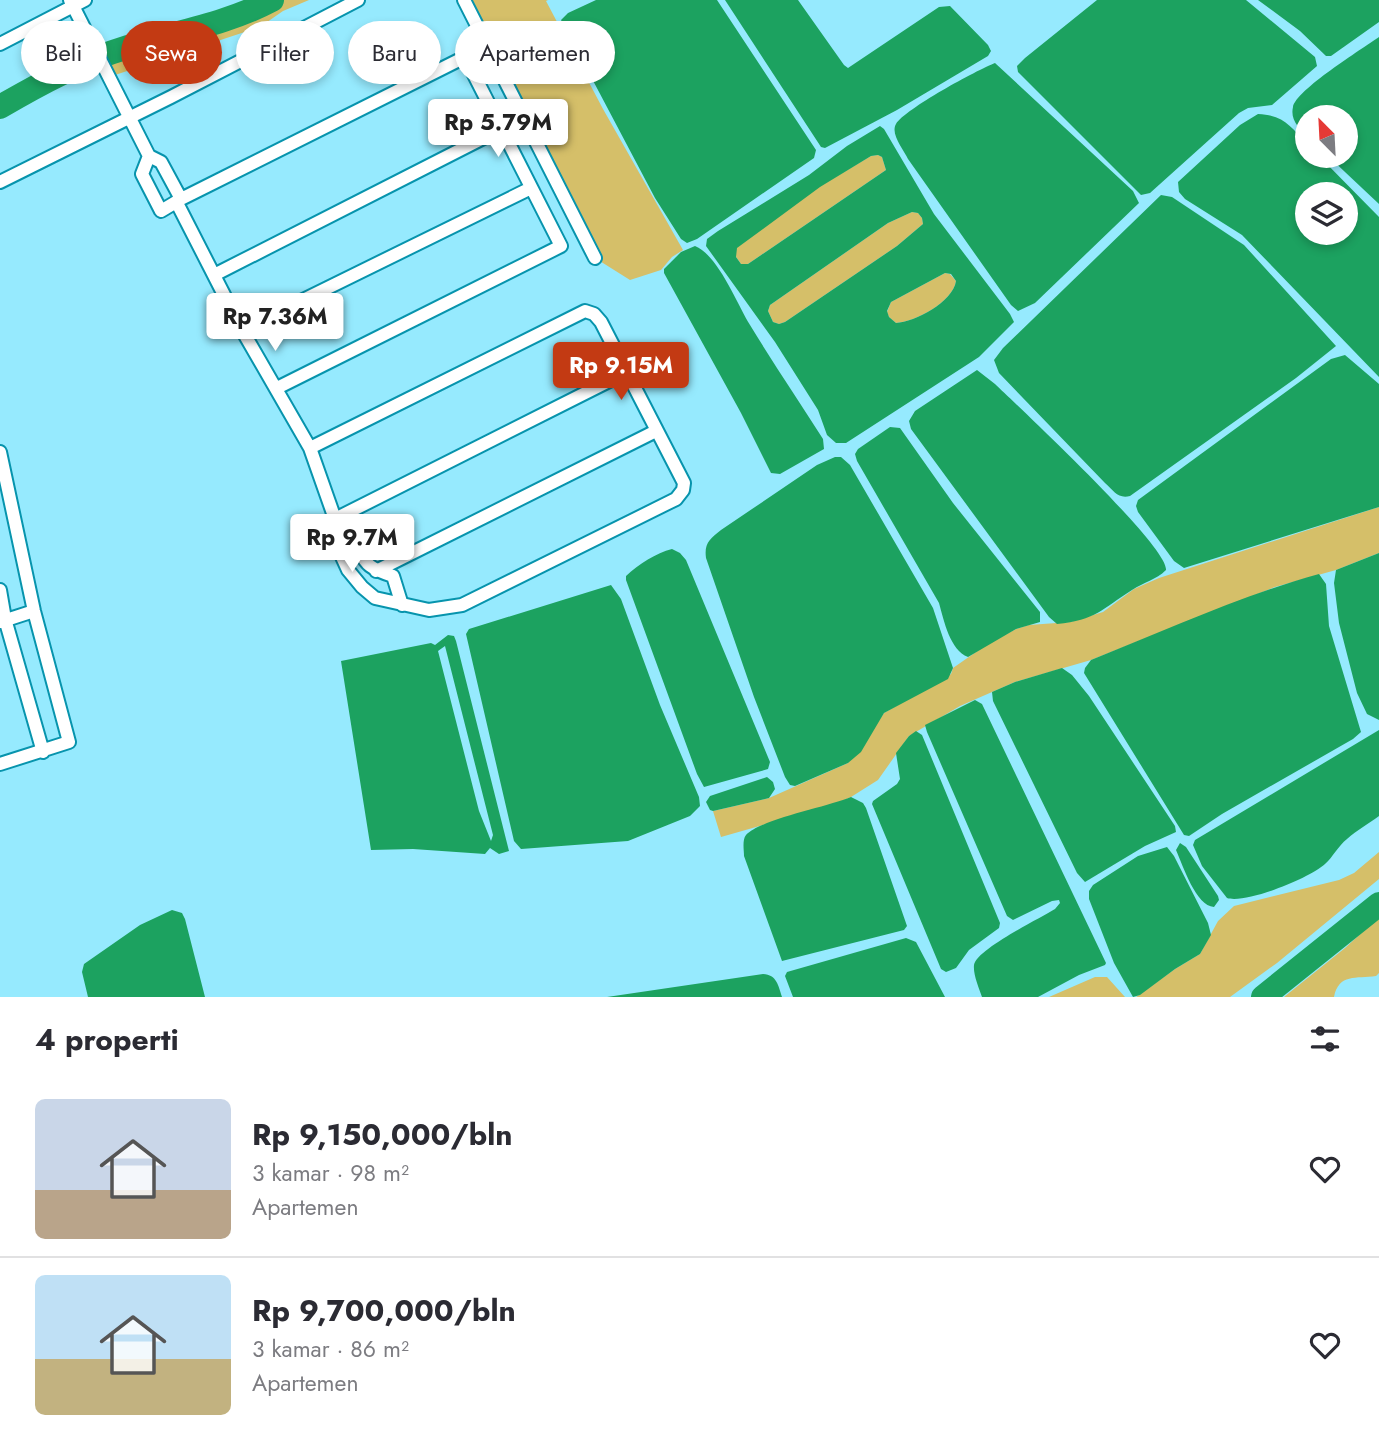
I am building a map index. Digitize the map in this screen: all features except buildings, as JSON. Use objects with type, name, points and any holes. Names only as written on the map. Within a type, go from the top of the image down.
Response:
[{"type":"street","points":[[0,182],[358,0]]},
{"type":"street","points":[[464,0],[595,258]]},
{"type":"street","points":[[0,44],[76,2],[85,30],[149,156],[161,162],[242,330],[310,448],[335,519],[337,545],[348,570],[362,587],[376,598],[429,610],[462,606],[676,499],[683,490],[684,483],[601,322],[594,314],[585,311],[310,448]]},
{"type":"street","points":[[149,156],[142,174],[161,211],[465,57],[561,246],[277,388]]},
{"type":"street","points":[[215,275],[501,129]]},
{"type":"street","points":[[242,330],[531,188]]},
{"type":"street","points":[[335,519],[625,373]]},
{"type":"street","points":[[376,571],[656,431]]},
{"type":"street","points":[[0,452],[34,611],[69,742],[0,764]]},
{"type":"street","points":[[335,519],[352,540],[364,562],[376,571],[393,576],[402,605]]},
{"type":"street","points":[[0,590],[2,621],[43,752]]},
{"type":"street","points":[[2,621],[34,611]]},
{"type":"shaded area","points":[[246,0],[309,0],[283,11],[269,21],[236,21],[236,35],[222,40],[222,21],[190,21]]},
{"type":"shaded area","points":[[464,0],[548,0],[546,1],[557,21],[475,21]]},
{"type":"shaded area","points":[[596,0],[717,0],[816,150],[814,158],[697,239],[687,243],[681,239],[655,198],[595,84],[615,84],[615,21],[562,21],[568,13]]},
{"type":"shaded area","points":[[725,0],[798,0],[848,68],[939,7],[950,6],[991,51],[988,56],[897,110],[825,148],[821,147]]},
{"type":"shaded area","points":[[1097,0],[1246,0],[1315,57],[1317,66],[1272,105],[1248,108],[1239,113],[1150,193],[1141,195],[1018,72],[1017,66],[1025,58]]},
{"type":"shaded area","points":[[1258,0],[1379,0],[1379,22],[1331,56],[1326,56],[1300,31]]},
{"type":"shaded area","points":[[1379,37],[1379,204],[1341,168],[1358,168],[1358,105],[1295,105],[1295,121],[1293,116],[1293,107],[1297,100],[1331,70]]},
{"type":"shaded area","points":[[121,40],[121,73],[109,77],[107,73],[107,43]]},
{"type":"shaded area","points":[[995,63],[1133,191],[1139,203],[1035,303],[1018,311],[1011,305],[908,159],[895,132],[896,124],[913,109],[958,81]]},
{"type":"shaded area","points":[[507,84],[590,84],[683,250],[672,257],[661,270],[630,280],[595,258]]},
{"type":"shaded area","points":[[1258,114],[1281,119],[1295,131],[1295,168],[1331,168],[1345,182],[1295,182],[1295,245],[1358,245],[1358,196],[1379,217],[1379,377],[1242,235],[1185,199],[1179,192],[1178,182],[1240,125]]},
{"type":"shaded area","points":[[880,126],[884,129],[934,214],[1014,322],[979,357],[846,443],[836,443],[827,435],[818,410],[775,342],[706,246],[707,239],[718,231],[809,175],[847,146]],"holes":[[[871,156],[882,157],[886,170],[748,264],[741,264],[736,257],[737,248],[820,187]],[[912,212],[918,213],[923,224],[897,246],[785,322],[773,322],[768,311],[770,305],[888,223]],[[945,273],[951,274],[956,281],[941,303],[923,315],[904,322],[896,323],[889,317],[887,311],[891,302]]]},
{"type":"shaded area","points":[[871,156],[882,157],[886,170],[748,264],[741,264],[736,257],[736,248],[820,186]]},
{"type":"shaded area","points":[[1161,195],[1172,197],[1244,245],[1336,346],[1296,378],[1130,496],[1122,496],[1105,483],[999,373],[994,360],[1003,348]]},
{"type":"shaded area","points":[[912,212],[918,213],[923,224],[897,246],[785,322],[773,322],[768,311],[770,305],[888,223]]},
{"type":"shaded area","points":[[695,246],[719,269],[750,325],[823,439],[824,449],[780,474],[771,473],[664,273],[664,269],[681,252]]},
{"type":"shaded area","points":[[945,273],[950,274],[956,281],[941,303],[923,315],[904,322],[896,323],[889,317],[887,312],[891,302]]},
{"type":"shaded area","points":[[1345,355],[1379,384],[1379,507],[1184,568],[1174,561],[1138,512],[1138,500],[1331,359]]},
{"type":"shaded area","points":[[977,370],[1033,420],[1120,507],[1161,556],[1166,570],[1081,620],[1057,624],[1049,617],[911,429],[909,421],[915,411]]},
{"type":"shaded area","points":[[890,427],[900,428],[953,503],[1040,612],[1040,622],[1016,629],[968,657],[952,642],[939,603],[857,461],[855,454],[858,449]]},
{"type":"shaded area","points":[[841,457],[850,465],[933,608],[953,668],[948,679],[884,713],[861,752],[848,763],[795,786],[790,785],[785,777],[754,697],[706,558],[706,549],[711,539],[721,530],[817,465]]},
{"type":"shaded area","points":[[1379,507],[1379,553],[1336,570],[1275,587],[1091,660],[1015,682],[960,706],[909,736],[878,780],[851,797],[833,805],[721,837],[713,811],[769,798],[848,763],[884,713],[951,674],[953,668],[986,645],[1016,629],[1029,625],[1070,622],[1103,612],[1134,589],[1159,578]]},
{"type":"shaded area","points":[[672,549],[686,560],[770,762],[768,769],[704,787],[626,580],[626,576],[642,563]]},
{"type":"shaded area","points":[[1379,553],[1379,720],[1367,714],[1357,693],[1339,623],[1334,583],[1336,570]]},
{"type":"shaded area","points":[[1319,574],[1326,584],[1329,626],[1361,732],[1189,836],[1184,835],[1084,673],[1085,668],[1091,660],[1204,614]]},
{"type":"shaded area","points":[[611,585],[621,599],[660,705],[699,797],[700,806],[690,816],[628,841],[521,849],[514,841],[466,634],[469,629]]},
{"type":"shaded area","points":[[448,635],[454,636],[456,641],[509,851],[499,854],[490,848],[485,854],[413,849],[371,850],[341,661],[431,643],[435,645]],"holes":[[[445,646],[493,835],[491,841],[479,811],[438,651]]]},
{"type":"shaded area","points":[[1062,668],[1072,675],[1089,696],[1175,826],[1176,832],[1145,846],[1085,882],[1077,873],[993,701],[992,692]]},
{"type":"shaded area","points":[[975,700],[982,704],[1106,963],[1038,997],[982,997],[974,973],[974,965],[986,951],[1055,909],[1060,903],[1059,900],[1052,901],[1013,920],[1007,916],[927,732],[925,725]]},
{"type":"shaded area","points":[[1379,730],[1379,816],[1344,842],[1325,864],[1306,876],[1262,894],[1227,898],[1202,866],[1193,845],[1195,840]]},
{"type":"shaded area","points":[[916,731],[922,735],[1000,923],[999,928],[969,950],[956,968],[946,972],[941,969],[872,804],[897,784],[900,779],[896,753]]},
{"type":"shaded area","points":[[767,777],[773,782],[775,789],[769,798],[713,811],[706,802],[710,796]]},
{"type":"shaded area","points":[[851,797],[863,803],[866,808],[907,926],[904,930],[782,961],[744,856],[745,837],[765,824]]},
{"type":"shaded area","points":[[1180,843],[1186,847],[1218,896],[1219,900],[1214,907],[1201,900],[1191,884],[1176,850]]},
{"type":"shaded area","points":[[1167,847],[1208,923],[1211,935],[1200,954],[1133,997],[1114,963],[1089,899],[1089,891],[1093,885],[1138,856]]},
{"type":"shaded area","points":[[1379,852],[1379,879],[1277,963],[1230,997],[1136,997],[1200,954],[1218,921],[1234,906],[1339,880],[1354,873]]},
{"type":"shaded area","points":[[172,910],[182,913],[185,919],[205,997],[88,997],[82,972],[84,964],[140,925]]},
{"type":"shaded area","points":[[1379,917],[1379,973],[1376,976],[1344,981],[1336,989],[1334,997],[1284,997],[1345,948]]},
{"type":"shaded area","points":[[906,938],[916,942],[945,997],[793,997],[785,976],[787,972]]},
{"type":"shaded area","points":[[763,974],[774,979],[782,997],[607,997]]},
{"type":"shaded area","points":[[1095,977],[1107,977],[1125,997],[1049,997]]},
{"type":"waterway","points":[[0,107],[46,81],[94,59],[219,21],[272,0]]},
{"type":"waterway","points":[[1263,997],[1379,904]]}]
